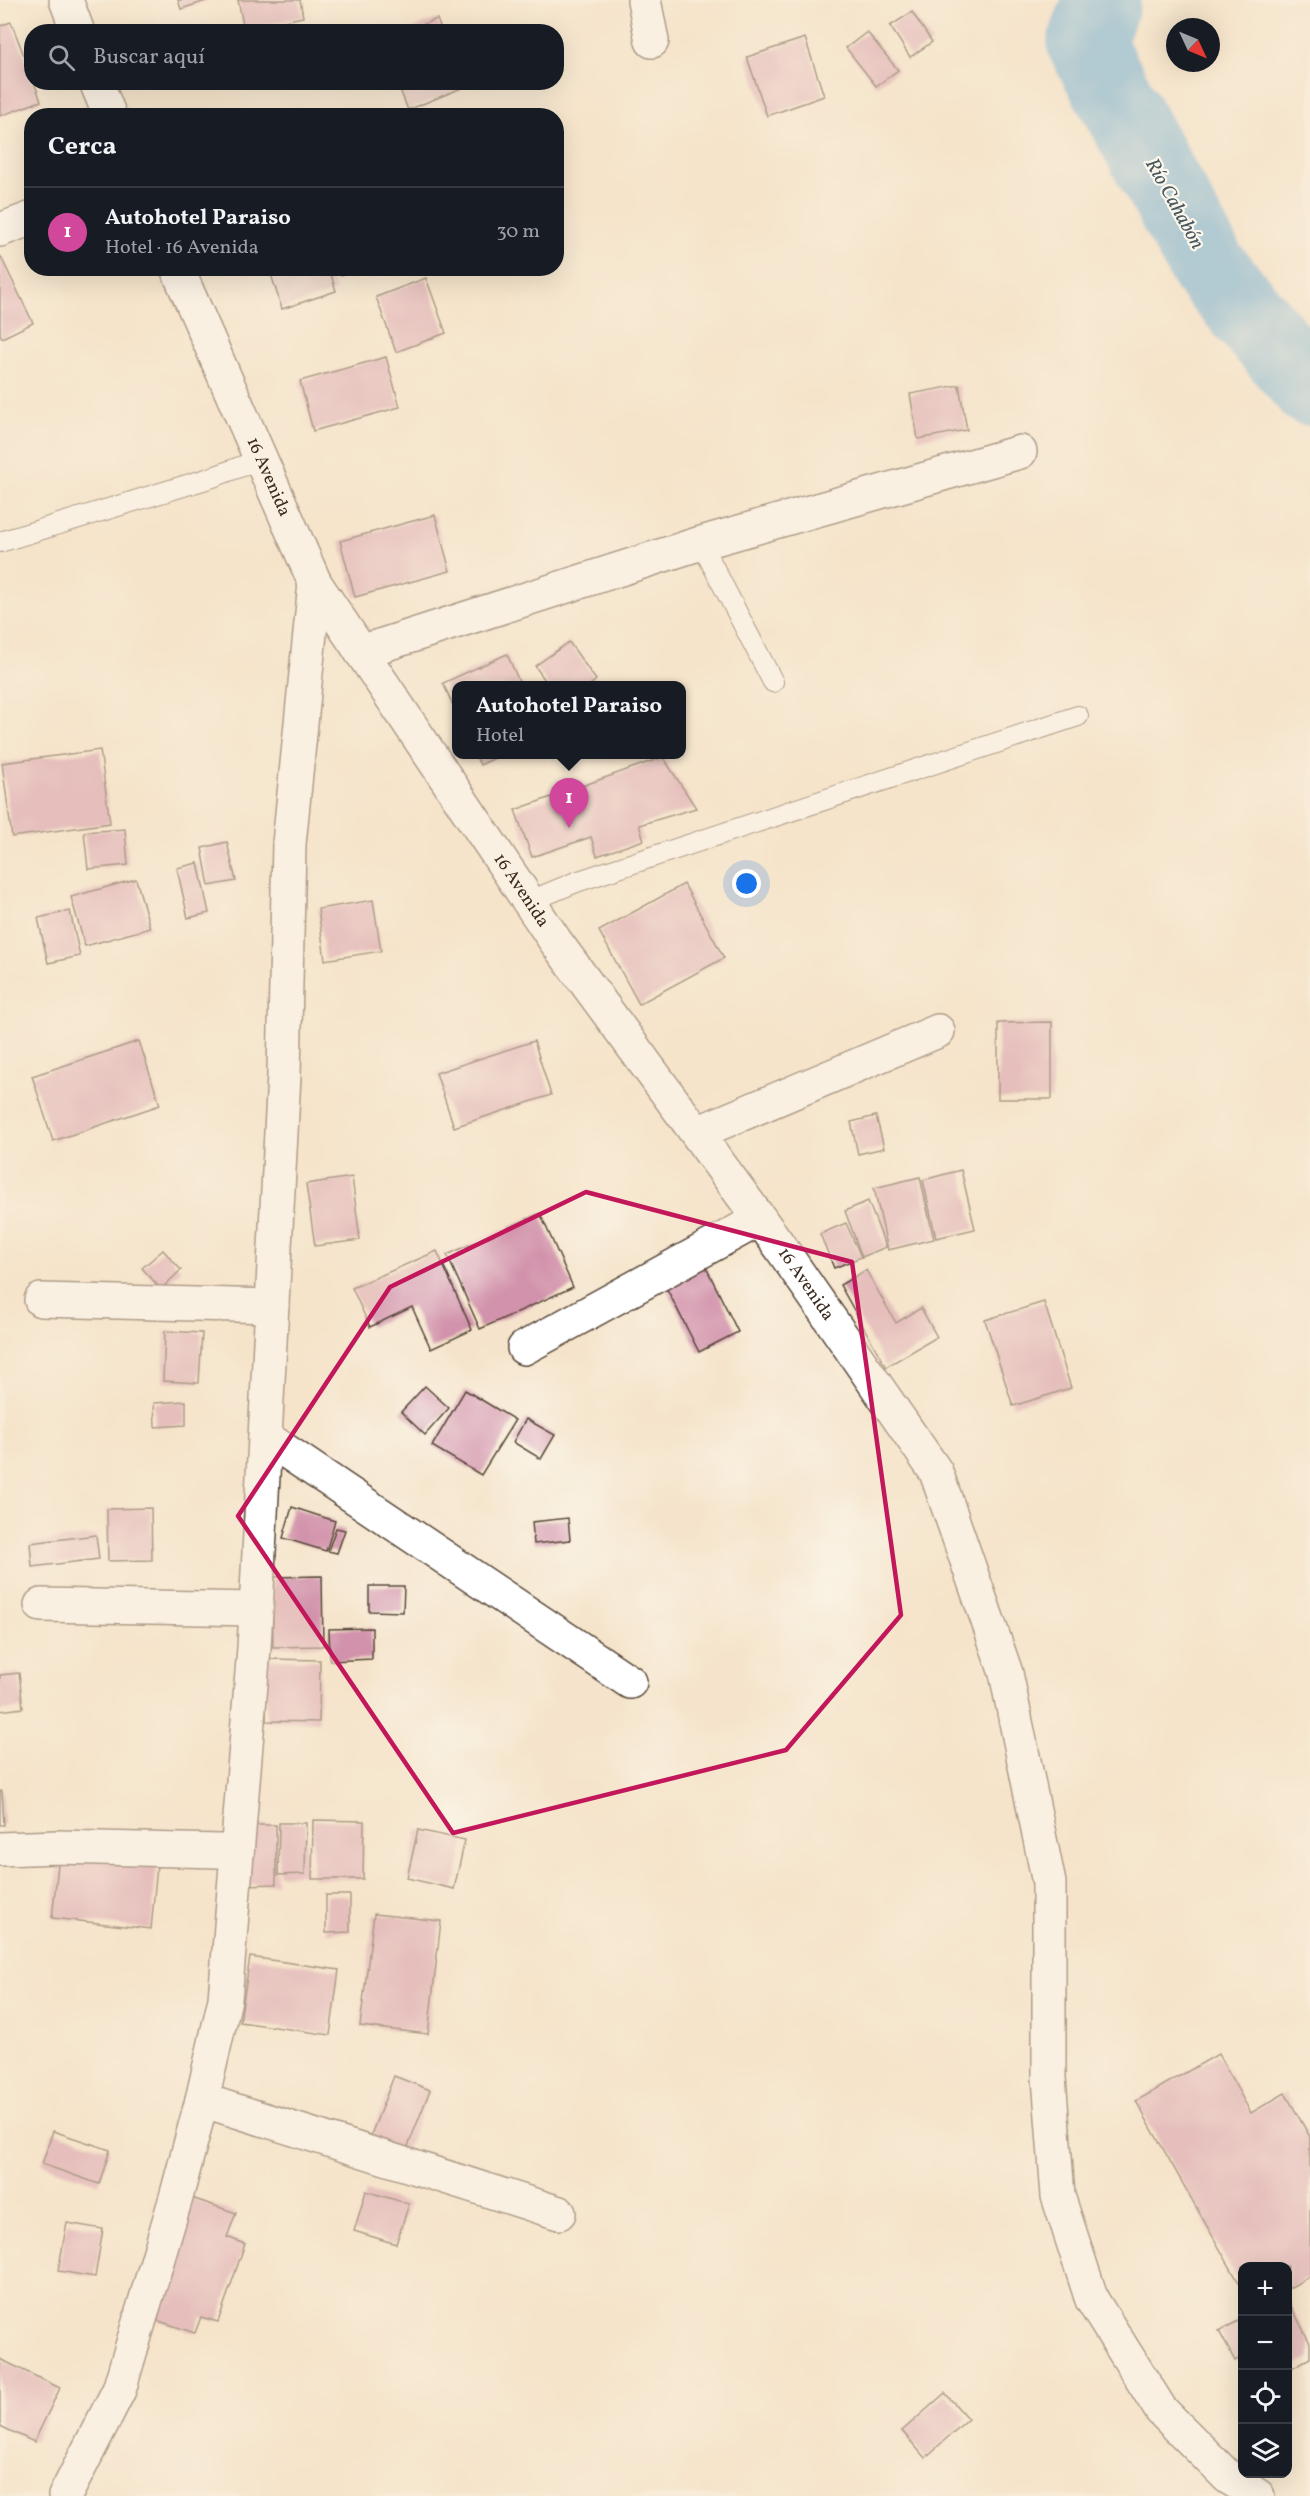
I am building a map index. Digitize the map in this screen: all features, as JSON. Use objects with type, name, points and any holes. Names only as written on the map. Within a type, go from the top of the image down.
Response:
[{"type":"street","points":[[66,0],[75,24]]},
{"type":"street","points":[[644,0],[652,41]]},
{"type":"street","points":[[99,90],[107,108]]},
{"type":"street","points":[[0,230],[24,221]]},
{"type":"street","name":"16 Avenida","points":[[181,276],[315,583],[528,902],[760,1219],[936,1472],[1006,1672],[1049,1883],[1049,2077],[1058,2196],[1092,2300],[1161,2410],[1228,2477],[1258,2496]]},
{"type":"street","points":[[361,652],[701,543],[1020,452]]},
{"type":"street","points":[[65,2496],[119,2390],[177,2194],[202,2100],[225,1999],[256,1609],[284,1075],[290,844],[315,583]]},
{"type":"street","points":[[697,1133],[939,1031]]},
{"type":"street","points":[[524,1348],[760,1219]]},
{"type":"street","points":[[41,1300],[272,1306]]},
{"type":"street","points":[[265,1437],[630,1682]]},
{"type":"street","points":[[41,1605],[256,1609]]},
{"type":"street","points":[[0,1849],[70,1847],[237,1853]]},
{"type":"street","points":[[202,2100],[559,2213]]},
{"type":"lane","points":[[0,542],[213,477],[261,459]]},
{"type":"lane","points":[[701,543],[773,682]]},
{"type":"lane","points":[[528,902],[576,882],[1078,716]]},
{"type":"highlighted area","points":[[586,1192],[852,1262],[901,1615],[786,1750],[453,1833],[238,1516],[390,1287]]},
{"type":"building","points":[[178,0],[209,0],[181,9]]},
{"type":"building","points":[[238,0],[300,0],[303,17],[271,24],[243,24]]},
{"type":"building","points":[[912,12],[932,42],[910,57],[890,26]]},
{"type":"building","points":[[437,19],[439,24],[424,24]]},
{"type":"building","points":[[11,22],[24,55],[24,90],[37,90],[41,101],[0,116],[0,26]]},
{"type":"building","points":[[867,32],[898,70],[876,86],[846,48]]},
{"type":"building","points":[[805,38],[824,96],[767,116],[747,57]]},
{"type":"building","points":[[400,90],[457,90],[413,108],[407,108]]},
{"type":"building","points":[[0,255],[33,323],[2,338],[0,334]]},
{"type":"building","points":[[272,276],[331,276],[336,291],[282,309]]},
{"type":"building","points":[[426,278],[446,333],[396,352],[376,297]]},
{"type":"building","points":[[386,357],[400,407],[313,431],[300,381]]},
{"type":"building","points":[[959,385],[967,430],[918,439],[910,394]]},
{"type":"building","points":[[435,515],[450,571],[355,597],[340,541]]},
{"type":"building","points":[[569,642],[596,680],[546,681],[535,666]]},
{"type":"building","points":[[507,654],[519,681],[452,681],[452,703],[443,683]]},
{"type":"building","points":[[100,750],[110,823],[12,837],[2,763]]},
{"type":"building","points":[[477,759],[493,759],[480,765]]},
{"type":"building","points":[[657,759],[664,759],[696,808],[639,825],[644,840],[597,856],[591,837],[532,857],[515,810]]},
{"type":"building","points":[[125,829],[128,865],[88,869],[84,832]]},
{"type":"building","points":[[227,842],[236,881],[209,886],[202,848]]},
{"type":"building","points":[[198,863],[209,913],[188,918],[177,868]]},
{"type":"building","points":[[136,879],[150,928],[85,946],[71,897]]},
{"type":"building","points":[[684,884],[724,958],[639,1004],[599,931]]},
{"type":"building","points":[[373,900],[381,951],[325,960],[318,909]]},
{"type":"building","points":[[70,911],[80,956],[48,963],[38,918]]},
{"type":"building","points":[[1052,1022],[1052,1099],[998,1099],[998,1023]]},
{"type":"building","points":[[139,1041],[160,1105],[53,1141],[32,1076]]},
{"type":"building","points":[[534,1041],[551,1095],[454,1127],[436,1073]]},
{"type":"building","points":[[876,1116],[884,1148],[858,1154],[851,1122]]},
{"type":"building","points":[[961,1170],[975,1229],[936,1238],[923,1180]]},
{"type":"building","points":[[352,1177],[360,1240],[315,1246],[306,1184]]},
{"type":"building","points":[[920,1177],[934,1239],[888,1250],[874,1188]]},
{"type":"building","points":[[868,1201],[886,1247],[862,1257],[845,1211]]},
{"type":"building","points":[[540,1213],[573,1287],[480,1329],[447,1255]]},
{"type":"building","points":[[846,1223],[861,1257],[834,1268],[820,1234]]},
{"type":"building","points":[[163,1250],[181,1270],[161,1289],[142,1268]]},
{"type":"building","points":[[437,1251],[472,1330],[431,1349],[412,1307],[370,1327],[352,1288]]},
{"type":"building","points":[[701,1257],[738,1332],[699,1352],[661,1277]]},
{"type":"building","points":[[866,1270],[896,1323],[921,1308],[937,1337],[886,1367],[840,1285]]},
{"type":"building","points":[[1044,1302],[1071,1388],[1013,1406],[985,1320]]},
{"type":"building","points":[[165,1331],[202,1333],[199,1383],[163,1381]]},
{"type":"building","points":[[425,1386],[449,1408],[425,1435],[401,1412]]},
{"type":"building","points":[[465,1390],[515,1420],[481,1475],[432,1446]]},
{"type":"building","points":[[186,1401],[186,1425],[155,1427],[154,1403]]},
{"type":"building","points":[[526,1419],[555,1435],[541,1459],[513,1442]]},
{"type":"building","points":[[292,1507],[335,1521],[326,1551],[283,1538]]},
{"type":"building","points":[[151,1508],[152,1560],[108,1561],[107,1509]]},
{"type":"building","points":[[568,1518],[570,1540],[534,1544],[532,1522]]},
{"type":"building","points":[[336,1528],[345,1530],[337,1553],[328,1551]]},
{"type":"building","points":[[96,1535],[99,1559],[32,1567],[30,1543]]},
{"type":"building","points":[[322,1576],[323,1646],[273,1647],[272,1577]]},
{"type":"building","points":[[369,1586],[404,1586],[403,1612],[369,1611]]},
{"type":"building","points":[[372,1628],[372,1659],[330,1661],[329,1629]]},
{"type":"building","points":[[267,1659],[320,1660],[319,1722],[266,1721]]},
{"type":"building","points":[[19,1673],[23,1708],[0,1711],[0,1675]]},
{"type":"building","points":[[0,1791],[2,1791],[4,1825],[0,1825]]},
{"type":"building","points":[[313,1820],[364,1821],[363,1879],[312,1879]]},
{"type":"building","points":[[279,1823],[306,1823],[305,1874],[278,1875]]},
{"type":"building","points":[[243,1825],[276,1825],[276,1884],[243,1885]]},
{"type":"building","points":[[418,1830],[465,1840],[454,1889],[407,1878]]},
{"type":"building","points":[[59,1856],[157,1866],[151,1929],[52,1918]]},
{"type":"building","points":[[326,1895],[350,1895],[350,1932],[326,1933]]},
{"type":"building","points":[[374,1914],[441,1921],[428,2034],[360,2026]]},
{"type":"building","points":[[250,1957],[339,1970],[330,2035],[240,2022]]},
{"type":"building","points":[[1218,2054],[1251,2113],[1285,2093],[1310,2137],[1310,2276],[1292,2287],[1292,2262],[1238,2262],[1238,2281],[1136,2101]]},
{"type":"building","points":[[394,2076],[430,2090],[403,2159],[367,2145]]},
{"type":"building","points":[[53,2131],[110,2150],[99,2184],[42,2164]]},
{"type":"building","points":[[366,2191],[409,2204],[396,2244],[354,2231]]},
{"type":"building","points":[[186,2196],[236,2213],[227,2237],[245,2244],[218,2322],[201,2317],[195,2333],[144,2316]]},
{"type":"building","points":[[67,2223],[103,2229],[95,2277],[58,2271]]},
{"type":"building","points":[[1292,2308],[1310,2343],[1310,2358],[1292,2368]]},
{"type":"building","points":[[1238,2321],[1238,2359],[1235,2361],[1219,2331]]},
{"type":"building","points":[[0,2359],[60,2388],[34,2442],[0,2426]]},
{"type":"building","points":[[945,2393],[968,2419],[925,2458],[902,2431]]},
{"type":"waterway","name":"Río Cahabón","points":[[1102,0],[1086,44],[1208,267],[1310,387]]},
{"type":"place","name":"Autohotel Paraiso","points":[[569,828]]}]
